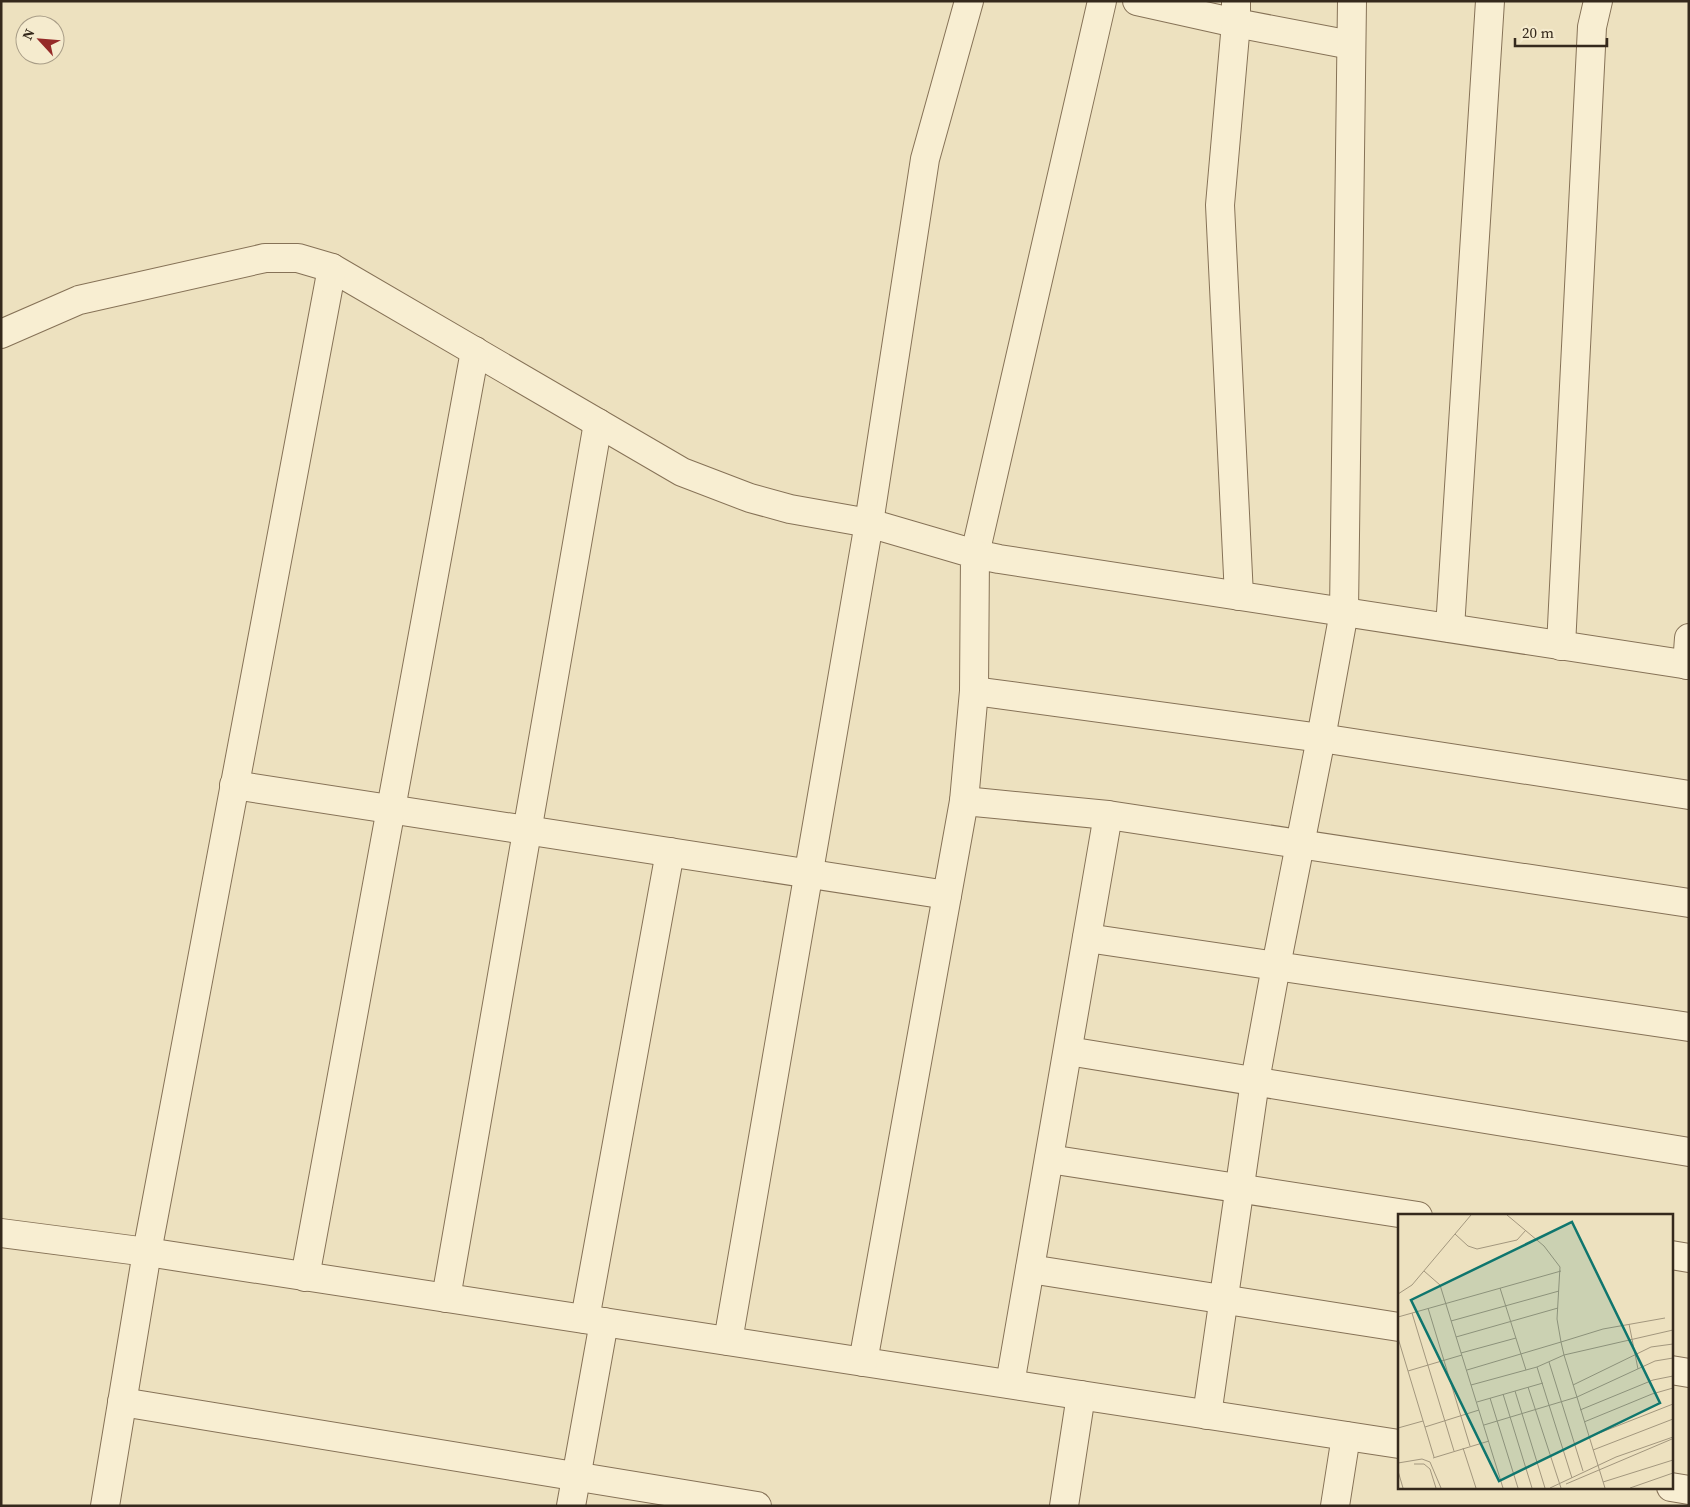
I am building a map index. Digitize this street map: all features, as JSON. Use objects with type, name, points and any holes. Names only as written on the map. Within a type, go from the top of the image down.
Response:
[{"type":"street","points":[[728,1341],[870,523],[925,159],[969,1]]},
{"type":"street","points":[[864,1362],[964,801],[974,691],[975,554],[1102,1]]},
{"type":"street","points":[[1138,1],[1236,12],[1351,45]]},
{"type":"street","points":[[1208,1415],[1255,1081],[1344,612],[1352,1]]},
{"type":"street","points":[[1450,628],[1490,1]]},
{"type":"street","points":[[1561,646],[1592,27],[1598,1]]},
{"type":"street","points":[[1236,12],[1220,205],[1239,596]]},
{"type":"street","points":[[1,334],[78,300],[265,258],[298,258],[332,268],[682,472],[750,498],[790,509],[870,523],[999,560],[1561,646],[1688,656]]},
{"type":"street","points":[[105,1506],[147,1252],[332,268]]},
{"type":"street","points":[[305,1277],[474,351]]},
{"type":"street","points":[[446,1298],[598,423]]},
{"type":"street","points":[[974,691],[1321,738],[1689,795]]},
{"type":"street","points":[[234,785],[947,895]]},
{"type":"street","points":[[964,801],[1108,815],[1689,904]]},
{"type":"street","points":[[1010,1384],[1108,815]]},
{"type":"street","points":[[570,1506],[576,1476],[595,1321],[670,852]]},
{"type":"street","points":[[1087,938],[1689,1027]]},
{"type":"street","points":[[1068,1051],[1689,1152]]},
{"type":"street","points":[[1049,1159],[1405,1214]]},
{"type":"street","points":[[1,1233],[147,1252],[1398,1444]]},
{"type":"street","points":[[1672,1255],[1689,1258]]},
{"type":"street","points":[[1030,1269],[1398,1327]]},
{"type":"street","points":[[1672,1370],[1689,1373]]},
{"type":"street","points":[[1064,1506],[1081,1395]]},
{"type":"street","points":[[122,1402],[757,1506]]},
{"type":"street","points":[[1335,1506],[1346,1436]]},
{"type":"street","points":[[1672,1487],[1689,1490]]}]
